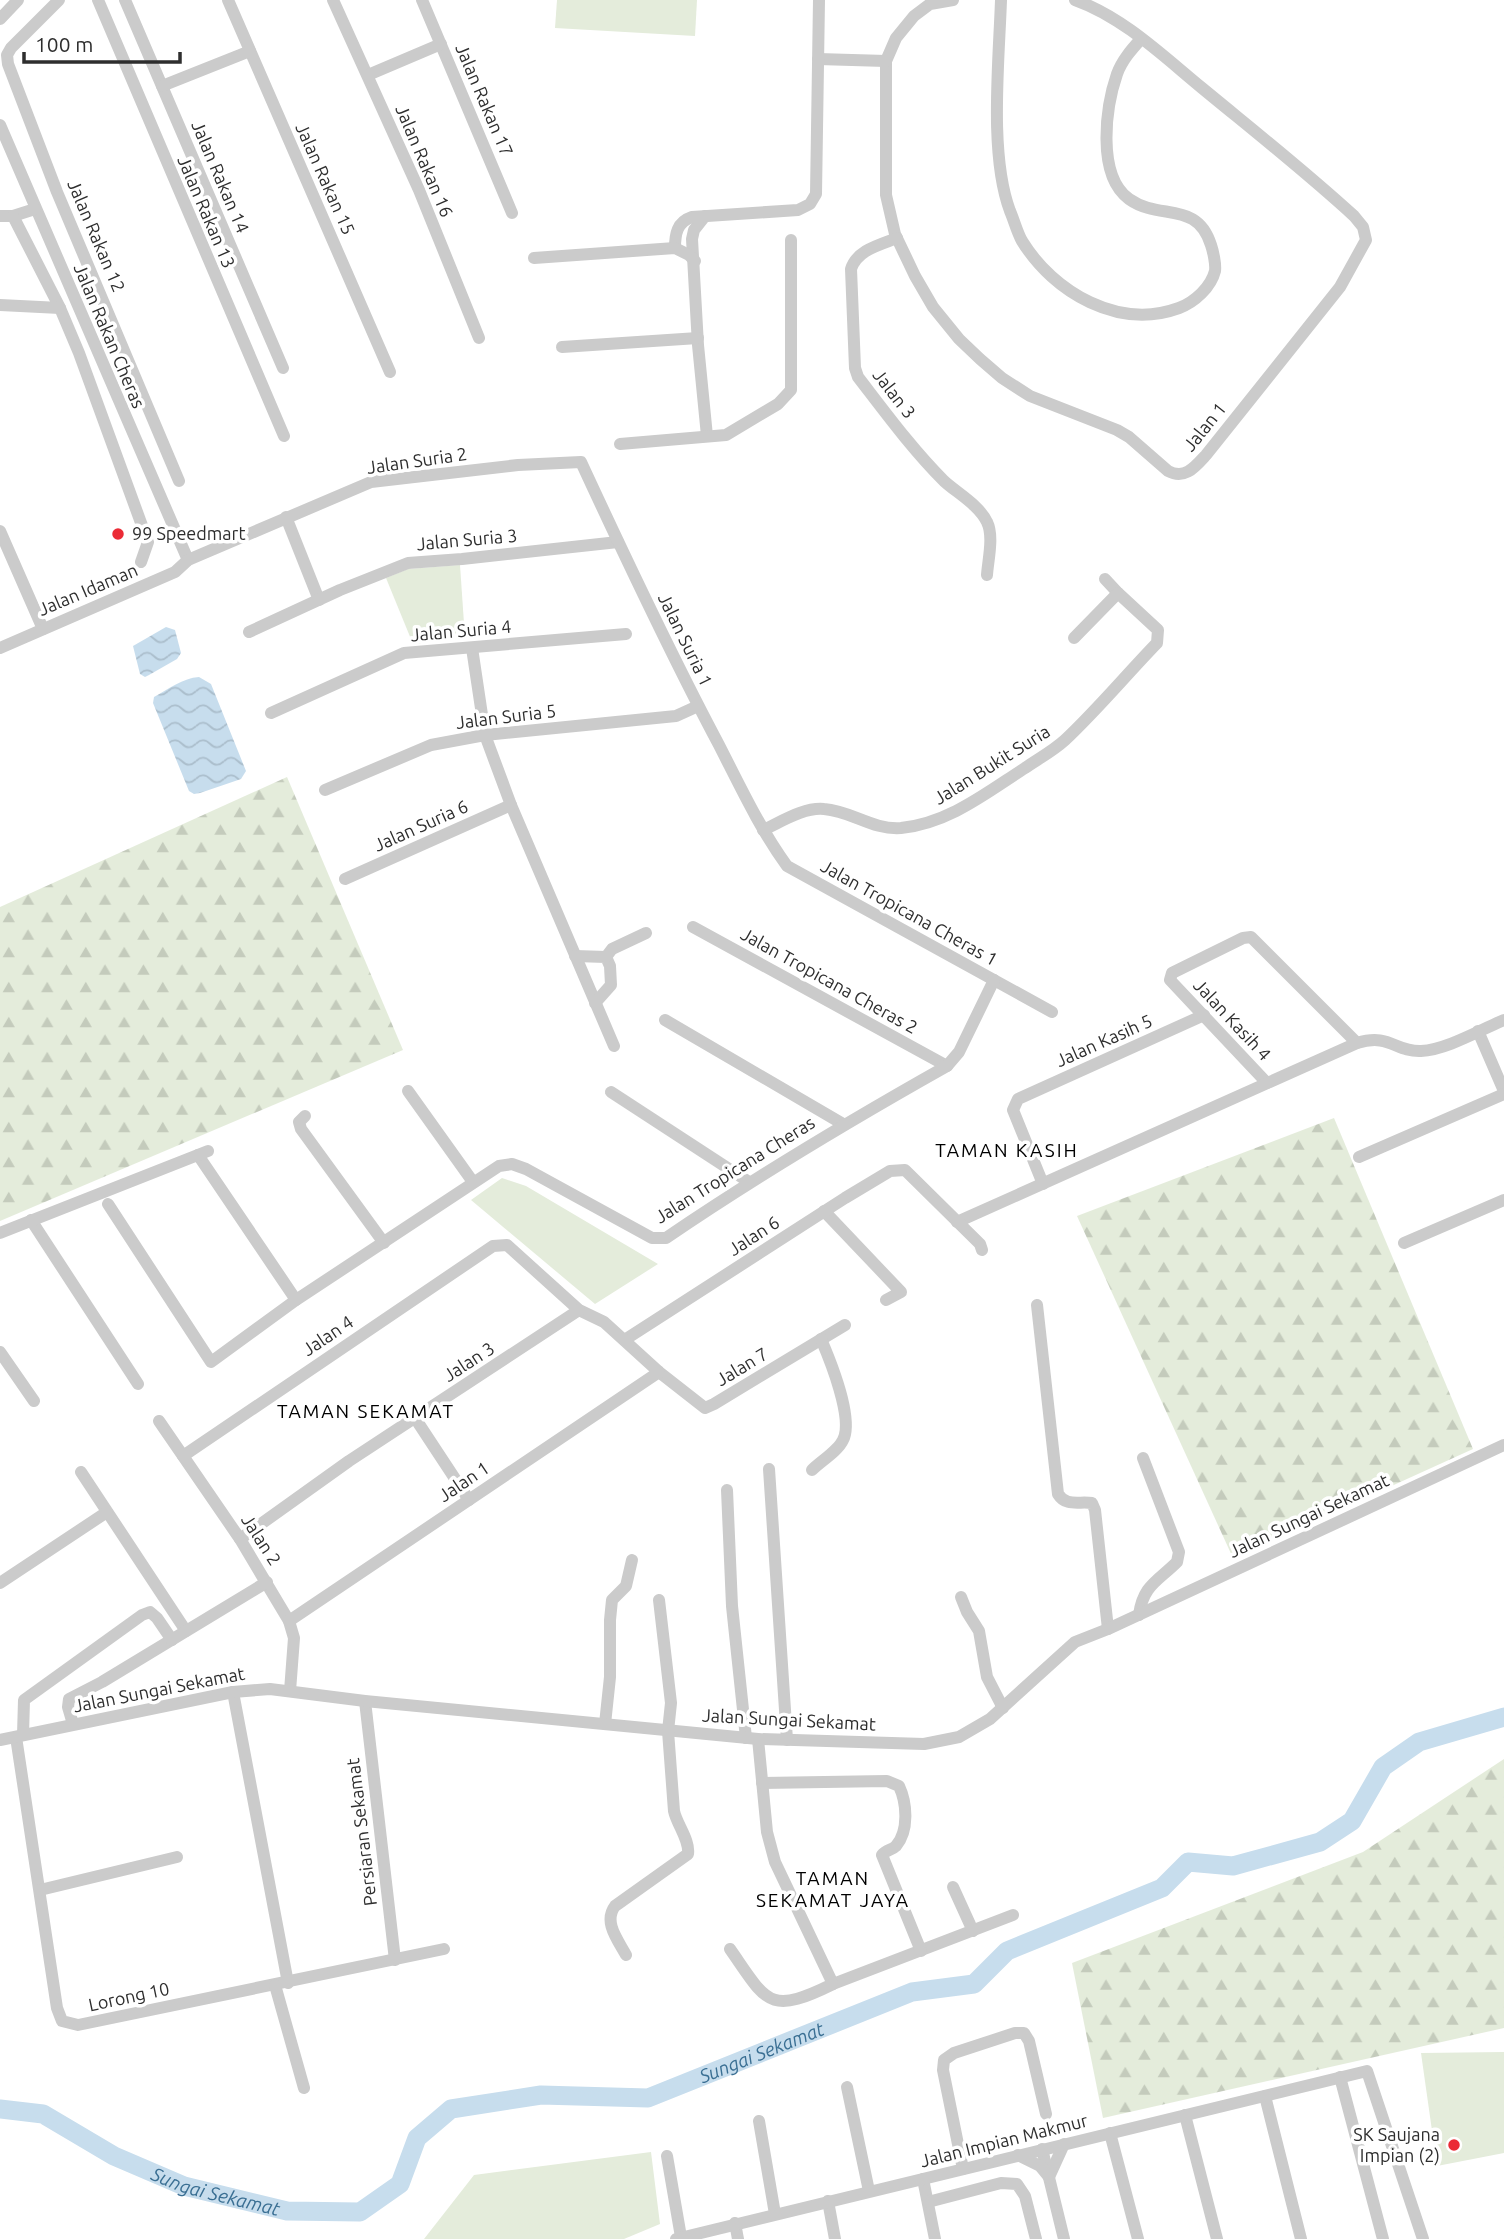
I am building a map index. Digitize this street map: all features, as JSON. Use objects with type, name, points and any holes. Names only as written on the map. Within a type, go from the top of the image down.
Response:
[{"type":"street","points":[[0,19],[18,0]]},
{"type":"street","name":"Jalan Rakan 12","points":[[59,0],[11,48],[8,64],[57,191],[179,481]]},
{"type":"street","name":"Jalan Rakan 13","points":[[97,0],[284,436]]},
{"type":"street","name":"Jalan Rakan 14","points":[[125,0],[283,368]]},
{"type":"street","name":"Jalan Rakan 15","points":[[228,0],[390,372]]},
{"type":"street","name":"Jalan Rakan 16","points":[[333,0],[419,190],[479,338]]},
{"type":"street","name":"Jalan Rakan 17","points":[[422,0],[512,214]]},
{"type":"street","points":[[675,248],[677,230],[684,220],[705,216],[798,210],[810,205],[816,194],[819,0]]},
{"type":"street","name":"Jalan 1","points":[[953,0],[930,4],[914,16],[896,38],[886,61],[886,195],[897,237],[915,276],[933,307],[959,339],[1002,378],[1030,396],[1117,430],[1175,475],[1185,474],[1195,468],[1340,287],[1366,240],[1363,227],[1333,197],[1141,38],[1110,16],[1075,0]]},
{"type":"street","points":[[1000,0],[1000,169],[1005,197],[1021,240],[1049,274],[1074,294],[1098,307],[1125,314],[1162,314],[1186,306],[1204,292],[1215,270],[1212,248],[1205,228],[1192,217],[1147,208],[1128,198],[1115,183],[1106,141],[1108,111],[1118,71],[1141,38]]},
{"type":"street","points":[[368,75],[441,44]]},
{"type":"street","points":[[162,86],[250,51]]},
{"type":"street","points":[[818,59],[886,61]]},
{"type":"street","name":"Jalan Rakan Cheras","points":[[0,125],[188,560]]},
{"type":"street","points":[[36,209],[7,216],[60,308],[148,542],[141,562]]},
{"type":"street","points":[[705,216],[694,230],[692,239],[707,436]]},
{"type":"street","name":"Jalan 3","points":[[897,237],[854,259],[851,269],[855,368],[858,377],[894,424],[944,480],[988,522],[987,575]]},
{"type":"street","points":[[620,444],[726,435],[778,404],[791,390],[791,240]]},
{"type":"street","points":[[534,258],[675,248],[695,261]]},
{"type":"street","points":[[0,304],[60,308]]},
{"type":"street","points":[[562,347],[698,338]]},
{"type":"street","points":[[250,356],[274,347]]},
{"type":"street","points":[[103,421],[123,412]]},
{"type":"street","points":[[130,430],[154,419]]},
{"type":"street","name":"Jalan Suria 2","points":[[188,560],[371,482],[518,465],[581,462]]},
{"type":"street","name":"Jalan Suria 1","points":[[581,462],[698,706],[764,830]]},
{"type":"street","points":[[132,499],[155,487]]},
{"type":"street","points":[[286,517],[319,600]]},
{"type":"street","points":[[0,531],[43,629]]},
{"type":"street","name":"Jalan Suria 3","points":[[249,632],[408,563],[472,559],[618,542]]},
{"type":"street","name":"Jalan Idaman","points":[[0,649],[175,572],[188,560]]},
{"type":"street","points":[[1074,638],[1118,593],[1105,579]]},
{"type":"street","name":"Jalan Bukit Suria","points":[[764,830],[801,813],[822,808],[849,815],[870,825],[897,828],[923,825],[944,818],[996,787],[1063,742],[1157,643],[1158,630],[1118,593]]},
{"type":"street","name":"Jalan Suria 4","points":[[271,713],[404,653],[626,634]]},
{"type":"street","points":[[472,648],[485,735],[511,805],[614,1046]]},
{"type":"street","name":"Jalan Suria 5","points":[[325,790],[431,744],[485,735],[676,716],[698,706]]},
{"type":"street","name":"Jalan Suria 6","points":[[345,879],[511,805]]},
{"type":"street","name":"Jalan Tropicana Cheras 1","points":[[764,830],[787,866],[1052,1012]]},
{"type":"street","name":"Jalan Tropicana Cheras 2","points":[[693,927],[947,1066]]},
{"type":"street","points":[[606,957],[612,949],[646,933]]},
{"type":"street","name":"Jalan Kasih 4","points":[[1267,1083],[1170,980],[1172,973],[1243,938],[1251,937],[1357,1043]]},
{"type":"street","points":[[575,956],[606,957]]},
{"type":"street","points":[[595,1003],[611,985],[610,966],[606,957]]},
{"type":"street","name":"Jalan Tropicana Cheras","points":[[108,1204],[211,1362],[296,1300],[499,1166],[512,1164],[526,1169],[652,1238],[666,1238],[749,1182],[843,1124],[947,1066],[959,1052],[994,980]]},
{"type":"street","name":"Jalan Kasih 5","points":[[1043,1184],[1013,1110],[1018,1099],[1204,1015]]},
{"type":"street","points":[[665,1020],[843,1124]]},
{"type":"street","points":[[982,1250],[980,1244],[957,1222],[1357,1043],[1379,1039],[1418,1051],[1437,1048],[1504,1020]]},
{"type":"street","points":[[1359,1157],[1504,1093],[1478,1031]]},
{"type":"street","points":[[408,1091],[473,1182]]},
{"type":"street","points":[[611,1092],[749,1182]]},
{"type":"street","points":[[305,1116],[299,1122],[301,1129],[384,1243]]},
{"type":"street","points":[[0,1233],[203,1153],[296,1300]]},
{"type":"street","name":"Jalan 6","points":[[626,1339],[891,1171],[905,1170],[957,1222]]},
{"type":"street","points":[[1405,1244],[1504,1200]]},
{"type":"street","points":[[824,1211],[901,1292],[887,1300]]},
{"type":"street","points":[[31,1220],[138,1384]]},
{"type":"street","name":"Jalan 4","points":[[183,1456],[493,1246],[507,1245],[579,1310]]},
{"type":"street","points":[[1037,1305],[1058,1494],[1067,1503],[1092,1503],[1095,1510],[1108,1629]]},
{"type":"street","points":[[579,1310],[604,1322],[626,1339],[659,1372]]},
{"type":"street","name":"Jalan 3","points":[[240,1539],[349,1461],[579,1310]]},
{"type":"street","name":"Jalan 7","points":[[659,1372],[705,1408],[845,1325]]},
{"type":"street","points":[[812,1470],[843,1441],[846,1429],[836,1376],[821,1339]]},
{"type":"street","points":[[0,1352],[34,1401]]},
{"type":"street","name":"Jalan 1","points":[[289,1621],[659,1372]]},
{"type":"street","points":[[415,1418],[468,1500]]},
{"type":"street","name":"Jalan 2","points":[[159,1421],[240,1539],[289,1621],[294,1639],[290,1691]]},
{"type":"street","name":"Jalan Sungai Sekamat","points":[[0,1740],[233,1692],[270,1689],[668,1731],[787,1740],[924,1744],[959,1737],[990,1719],[1075,1642],[1139,1615],[1504,1445]]},
{"type":"street","points":[[1139,1615],[1140,1603],[1146,1589],[1177,1562],[1179,1552],[1143,1458]]},
{"type":"street","points":[[769,1469],[787,1740]]},
{"type":"street","points":[[81,1472],[186,1631]]},
{"type":"street","points":[[727,1490],[732,1606],[768,1832],[775,1862],[833,1984]]},
{"type":"street","points":[[0,1583],[107,1512]]},
{"type":"street","points":[[606,1724],[612,1600],[626,1586],[632,1560]]},
{"type":"street","points":[[73,1724],[68,1707],[69,1699],[102,1682],[267,1582]]},
{"type":"street","points":[[961,1597],[979,1631],[987,1677],[1003,1707]]},
{"type":"street","points":[[626,1955],[610,1923],[610,1914],[615,1906],[688,1854],[689,1846],[674,1811],[668,1731],[671,1703],[659,1600]]},
{"type":"street","name":"Lorong 10","points":[[172,1640],[150,1612],[142,1615],[24,1700],[20,1736],[57,2008],[62,2021],[78,2025],[444,1950]]},
{"type":"street","points":[[233,1692],[281,1984],[304,2088]]},
{"type":"street","name":"Persiaran Sekamat","points":[[365,1701],[396,1960]]},
{"type":"street","points":[[762,1783],[896,1783],[902,1793],[905,1823],[897,1844],[882,1855],[921,1951]]},
{"type":"street","points":[[40,1890],[177,1857]]},
{"type":"street","points":[[953,1887],[973,1931]]},
{"type":"street","points":[[730,1949],[758,1990],[769,1998],[791,2001],[806,1998],[833,1984],[1013,1915]]},
{"type":"street","points":[[963,2169],[943,2070],[944,2060],[954,2053],[1015,2033],[1024,2033],[1029,2041],[1045,2114]]},
{"type":"street","name":"Jalan Impian Makmur","points":[[678,2238],[1367,2071],[1423,2239]]},
{"type":"street","points":[[1340,2077],[1383,2239]]},
{"type":"street","points":[[847,2087],[869,2191]]},
{"type":"street","points":[[1265,2096],[1301,2239]]},
{"type":"street","points":[[1185,2115],[1217,2239]]},
{"type":"street","points":[[759,2121],[775,2214]]},
{"type":"street","points":[[1110,2133],[1138,2239]]},
{"type":"street","points":[[1049,2177],[1064,2144]]},
{"type":"street","points":[[1042,2149],[1064,2239]]},
{"type":"street","points":[[1018,2155],[1040,2166],[1049,2177]]},
{"type":"street","points":[[667,2156],[678,2238]]},
{"type":"street","points":[[923,2179],[935,2239]]},
{"type":"street","points":[[928,2202],[1001,2183],[1017,2184],[1025,2196],[1036,2239]]},
{"type":"street","points":[[828,2202],[835,2239]]},
{"type":"street","points":[[735,2224],[738,2239]]},
{"type":"green space","points":[[557,0],[697,0],[695,36],[555,28]]},
{"type":"green space","points":[[460,565],[465,638],[413,644],[386,578],[408,569]]},
{"type":"green space","points":[[287,777],[403,1050],[0,1221],[0,907]]},
{"type":"green space","points":[[1334,1118],[1473,1449],[1233,1558],[1077,1216]]},
{"type":"green space","points":[[502,1178],[526,1186],[658,1264],[595,1304],[471,1200]]},
{"type":"green space","points":[[1504,1759],[1504,2028],[1103,2118],[1072,1963],[1363,1852]]},
{"type":"green space","points":[[1504,2052],[1504,2153],[1437,2166],[1421,2053]]},
{"type":"green space","points":[[651,2152],[660,2224],[624,2239],[424,2239],[474,2175]]},
{"type":"water","points":[[166,627],[175,630],[181,653],[177,659],[145,677],[140,674],[133,646]]},
{"type":"water","points":[[199,677],[211,684],[246,771],[241,779],[194,794],[189,791],[153,703],[154,697],[170,687]]},
{"type":"waterway","name":"Sungai Sekamat","points":[[0,2109],[43,2114],[114,2156],[184,2186],[287,2211],[360,2212],[400,2184],[417,2138],[451,2109],[541,2095],[648,2098],[912,1992],[974,1984],[1007,1951],[1162,1888],[1188,1862],[1233,1866],[1320,1842],[1352,1821],[1383,1767],[1419,1742],[1504,1717]]},
{"type":"place","name":"99 Speedmart","points":[[118,534]]},
{"type":"place","name":"SK Saujana Impian (2)","points":[[1454,2145]]},
{"type":"district","name":"TAMAN KASIH","points":[[1007,1150]]},
{"type":"district","name":"TAMAN SEKAMAT","points":[[366,1411]]},
{"type":"district","name":"TAMAN SEKAMAT JAYA","points":[[833,1889]]}]
